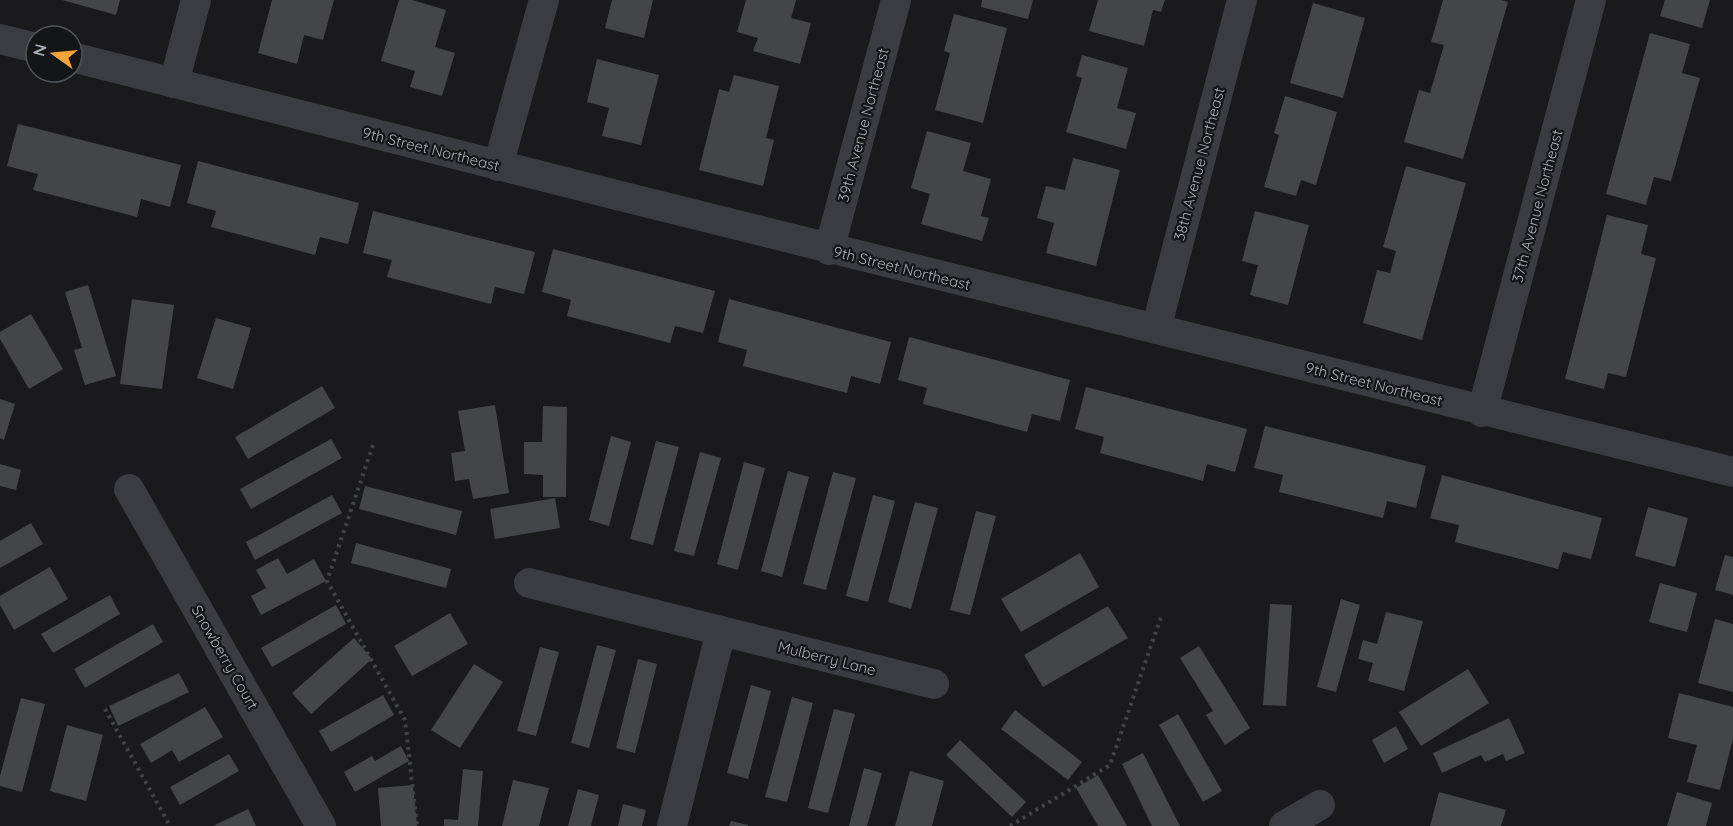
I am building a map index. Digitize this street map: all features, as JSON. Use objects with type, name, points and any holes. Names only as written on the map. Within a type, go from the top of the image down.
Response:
[{"type":"street","points":[[174,83],[196,0]]},
{"type":"street","points":[[498,166],[544,0]]},
{"type":"street","name":"39th Avenue Northeast","points":[[829,250],[896,0]]},
{"type":"street","name":"38th Avenue Northeast","points":[[1156,329],[1242,0]]},
{"type":"street","name":"37th Avenue Northeast","points":[[1482,412],[1591,0]]},
{"type":"street","points":[[0,39],[24,45]]},
{"type":"street","name":"9th Street Northeast","points":[[84,60],[829,250],[1733,472]]},
{"type":"street","name":"Snowberry Court","points":[[129,489],[321,826]]},
{"type":"street","name":"Mulberry Lane","points":[[529,583],[934,684]]},
{"type":"street","points":[[672,826],[721,632]]},
{"type":"street","points":[[1284,826],[1320,805]]},
{"type":"path","points":[[373,445],[327,581],[405,720],[417,826]]},
{"type":"path","points":[[1010,826],[1110,765],[1161,617]]},
{"type":"path","points":[[105,709],[170,826]]},
{"type":"building","points":[[62,0],[120,0],[116,15]]},
{"type":"building","points":[[272,0],[334,0],[323,40],[304,35],[297,64],[258,53]]},
{"type":"building","points":[[399,0],[412,0],[446,10],[435,47],[455,53],[442,96],[410,87],[415,71],[381,61]]},
{"type":"building","points":[[612,0],[653,0],[644,38],[605,28]]},
{"type":"building","points":[[746,0],[796,0],[791,18],[811,23],[800,64],[753,51],[758,38],[737,32]]},
{"type":"building","points":[[982,0],[1033,0],[1028,19],[981,7]]},
{"type":"building","points":[[1098,0],[1165,0],[1161,12],[1153,10],[1144,46],[1089,31]]},
{"type":"building","points":[[1443,0],[1508,2],[1463,159],[1404,142],[1419,90],[1430,93],[1444,45],[1431,42]]},
{"type":"building","points":[[1665,0],[1710,0],[1702,28],[1660,16]]},
{"type":"building","points":[[1313,3],[1365,18],[1343,98],[1290,83]]},
{"type":"building","points":[[954,14],[1007,28],[983,123],[935,110],[950,53],[944,51]]},
{"type":"building","points":[[1650,33],[1690,44],[1682,73],[1700,78],[1671,181],[1654,177],[1646,205],[1606,194]]},
{"type":"building","points":[[1082,55],[1128,68],[1117,108],[1136,113],[1126,149],[1066,132],[1082,78],[1076,76]]},
{"type":"building","points":[[597,59],[659,75],[641,145],[602,136],[609,108],[587,102]]},
{"type":"building","points":[[734,75],[779,86],[766,138],[774,140],[763,186],[699,170],[719,89],[729,92]]},
{"type":"building","points":[[1285,96],[1337,112],[1316,185],[1301,180],[1296,196],[1264,187],[1279,135],[1274,133]]},
{"type":"building","points":[[18,124],[181,165],[170,207],[141,199],[137,217],[33,190],[38,174],[7,166]]},
{"type":"building","points":[[927,131],[971,143],[963,171],[991,179],[981,216],[989,218],[982,241],[921,224],[930,194],[911,188]]},
{"type":"building","points":[[1073,158],[1120,170],[1096,266],[1046,253],[1054,223],[1037,218],[1046,186],[1065,190]]},
{"type":"building","points":[[198,161],[359,203],[348,244],[320,237],[315,255],[211,227],[216,211],[187,203]]},
{"type":"building","points":[[1406,166],[1466,183],[1422,340],[1363,323],[1377,270],[1390,273],[1396,251],[1383,247]]},
{"type":"building","points":[[373,211],[535,252],[524,294],[495,287],[491,304],[387,277],[392,260],[363,253]]},
{"type":"building","points":[[1255,211],[1309,225],[1288,305],[1250,295],[1258,265],[1242,261]]},
{"type":"building","points":[[1607,215],[1648,225],[1641,254],[1656,258],[1626,377],[1608,373],[1604,389],[1565,379]]},
{"type":"building","points":[[553,249],[715,291],[703,333],[675,326],[670,343],[567,316],[571,300],[542,292]]},
{"type":"building","points":[[88,285],[116,376],[85,385],[74,350],[82,348],[65,292]]},
{"type":"building","points":[[132,299],[174,305],[162,389],[120,384]]},
{"type":"building","points":[[729,299],[891,342],[880,384],[851,376],[847,393],[743,366],[747,350],[718,342]]},
{"type":"building","points":[[31,314],[63,369],[29,389],[0,339],[0,332]]},
{"type":"building","points":[[216,318],[251,328],[233,389],[197,378]]},
{"type":"building","points":[[909,337],[1070,380],[1060,421],[1032,414],[1027,432],[923,404],[927,388],[898,380]]},
{"type":"building","points":[[322,386],[335,408],[248,459],[235,437]]},
{"type":"building","points":[[1086,387],[1247,429],[1235,472],[1207,464],[1203,481],[1100,453],[1104,437],[1075,429]]},
{"type":"building","points":[[0,399],[15,404],[4,440],[0,438]]},
{"type":"building","points":[[495,405],[509,493],[473,499],[469,479],[455,481],[451,453],[465,451],[458,411]]},
{"type":"building","points":[[543,406],[567,407],[566,497],[543,497],[543,475],[524,474],[524,442],[542,442]]},
{"type":"building","points":[[1265,426],[1426,466],[1416,508],[1387,501],[1383,518],[1279,492],[1283,475],[1254,468]]},
{"type":"building","points":[[611,436],[631,442],[609,526],[589,520]]},
{"type":"building","points":[[331,439],[342,458],[251,509],[240,489]]},
{"type":"building","points":[[656,441],[679,447],[653,545],[630,539]]},
{"type":"building","points":[[700,452],[721,458],[694,556],[674,551]]},
{"type":"building","points":[[744,462],[765,468],[738,570],[717,564]]},
{"type":"building","points":[[0,464],[21,470],[16,490],[0,486]]},
{"type":"building","points":[[788,471],[809,477],[782,577],[761,571]]},
{"type":"building","points":[[833,472],[856,478],[826,590],[803,584]]},
{"type":"building","points":[[1442,475],[1602,518],[1591,559],[1563,552],[1558,569],[1455,542],[1459,525],[1430,518]]},
{"type":"building","points":[[365,486],[462,511],[456,535],[359,509]]},
{"type":"building","points":[[332,495],[342,513],[255,560],[246,542]]},
{"type":"building","points":[[873,495],[895,501],[868,602],[846,596]]},
{"type":"building","points":[[555,498],[560,528],[495,539],[490,509]]},
{"type":"building","points":[[915,502],[938,508],[911,609],[888,602]]},
{"type":"building","points":[[1648,507],[1688,518],[1675,567],[1635,556]]},
{"type":"building","points":[[976,511],[996,516],[970,615],[950,610]]},
{"type":"building","points":[[31,523],[43,544],[0,568],[0,541]]},
{"type":"building","points":[[356,543],[451,569],[446,588],[351,563]]},
{"type":"building","points":[[1080,553],[1099,587],[1021,632],[1001,599]]},
{"type":"building","points":[[1725,555],[1733,557],[1733,595],[1715,590]]},
{"type":"building","points":[[278,558],[287,574],[314,559],[326,581],[261,615],[251,596],[266,588],[256,570]]},
{"type":"building","points":[[50,567],[68,599],[14,630],[0,605],[0,596]]},
{"type":"building","points":[[1660,583],[1697,593],[1687,632],[1649,622]]},
{"type":"building","points":[[110,595],[120,614],[53,653],[41,634]]},
{"type":"building","points":[[1341,599],[1360,605],[1336,692],[1317,687]]},
{"type":"building","points":[[1270,604],[1292,605],[1286,706],[1263,705]]},
{"type":"building","points":[[336,605],[346,624],[272,667],[261,648]]},
{"type":"building","points":[[1108,606],[1128,638],[1043,687],[1024,655]]},
{"type":"building","points":[[1386,612],[1423,621],[1404,691],[1368,681],[1373,663],[1358,659],[1363,640],[1377,644]]},
{"type":"building","points":[[450,613],[468,644],[412,676],[394,646]]},
{"type":"building","points":[[1715,619],[1733,624],[1733,692],[1698,683]]},
{"type":"building","points":[[153,624],[163,642],[85,688],[74,669]]},
{"type":"building","points":[[354,638],[372,659],[311,714],[292,693]]},
{"type":"building","points":[[597,645],[616,650],[589,748],[571,743]]},
{"type":"building","points":[[1199,646],[1250,728],[1225,745],[1206,715],[1213,711],[1180,658]]},
{"type":"building","points":[[540,647],[559,652],[536,736],[517,731]]},
{"type":"building","points":[[638,659],[657,664],[635,753],[616,748]]},
{"type":"building","points":[[474,664],[503,682],[460,748],[431,730]]},
{"type":"building","points":[[1468,669],[1489,703],[1421,746],[1399,712]]},
{"type":"building","points":[[179,673],[189,692],[118,726],[109,706]]},
{"type":"building","points":[[751,685],[771,691],[748,779],[727,773]]},
{"type":"building","points":[[1679,693],[1733,707],[1733,739],[1720,790],[1687,782],[1697,745],[1668,738]]},
{"type":"building","points":[[383,695],[394,715],[331,752],[319,731]]},
{"type":"building","points":[[792,697],[813,703],[787,802],[765,797]]},
{"type":"building","points":[[21,698],[45,704],[22,792],[0,786],[0,776]]},
{"type":"building","points":[[205,707],[223,737],[179,762],[172,750],[151,763],[140,744]]},
{"type":"building","points":[[834,709],[855,714],[828,813],[808,808]]},
{"type":"building","points":[[1015,710],[1082,762],[1068,780],[1001,729]]},
{"type":"building","points":[[1178,714],[1222,791],[1203,802],[1159,725]]},
{"type":"building","points":[[1509,718],[1525,753],[1506,761],[1503,754],[1485,762],[1481,755],[1442,773],[1433,753]]},
{"type":"building","points":[[67,725],[103,735],[86,801],[50,791]]},
{"type":"building","points":[[1396,726],[1408,749],[1384,763],[1372,740]]},
{"type":"building","points":[[960,740],[1026,802],[1012,817],[946,755]]},
{"type":"building","points":[[401,746],[409,761],[355,792],[344,772],[372,756],[375,761]]},
{"type":"building","points":[[1143,753],[1180,826],[1152,826],[1122,764]]},
{"type":"building","points":[[229,754],[239,771],[180,805],[170,787]]},
{"type":"building","points":[[864,768],[882,773],[867,826],[849,826]]},
{"type":"building","points":[[463,769],[483,771],[478,826],[444,826],[444,819],[458,820]]},
{"type":"building","points":[[910,771],[944,781],[932,826],[895,826]]},
{"type":"building","points":[[1098,775],[1127,826],[1098,826],[1076,788]]},
{"type":"building","points":[[513,780],[549,788],[539,826],[502,826]]},
{"type":"building","points":[[413,785],[417,826],[381,826],[378,788]]},
{"type":"building","points":[[578,789],[599,795],[591,826],[568,826]]},
{"type":"building","points":[[1439,792],[1506,810],[1501,826],[1430,826]]},
{"type":"building","points":[[1677,792],[1712,803],[1706,826],[1667,826]]},
{"type":"building","points":[[623,804],[646,810],[642,826],[618,826]]},
{"type":"building","points":[[248,809],[256,826],[213,826]]},
{"type":"building","points":[[731,821],[748,825],[748,826],[729,826]]}]
